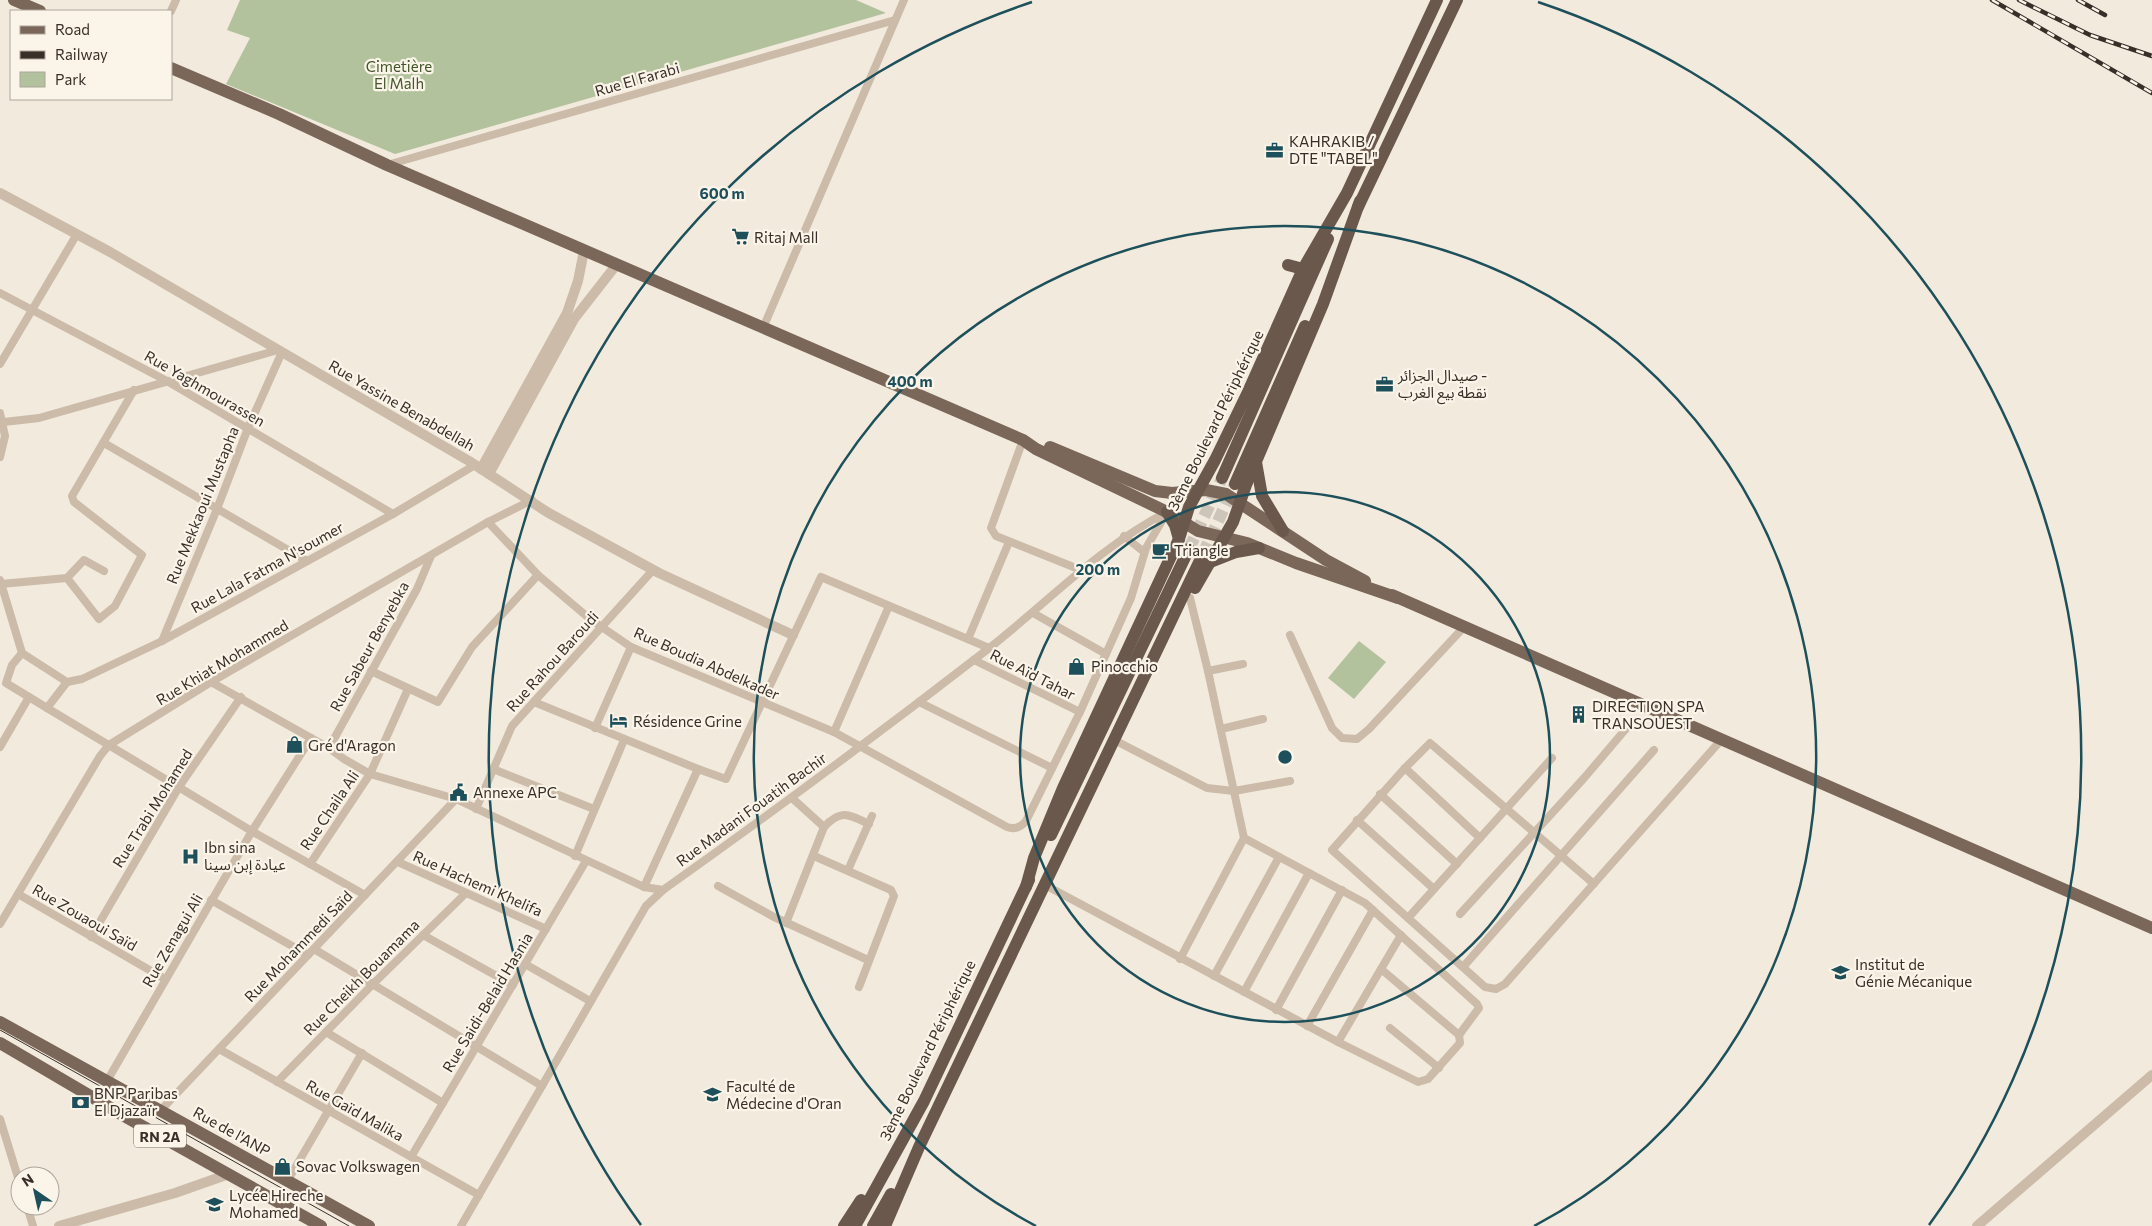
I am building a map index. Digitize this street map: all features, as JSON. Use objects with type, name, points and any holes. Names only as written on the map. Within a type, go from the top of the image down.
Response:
[{"type":"highway","name":"3ème Boulevard Périphérique","points":[[1026,888],[1034,858],[1055,806],[1179,539],[1198,490],[1215,460],[1248,392],[1303,269],[1347,193],[1437,0]]},
{"type":"highway","points":[[1235,484],[1360,201],[1457,0]]},
{"type":"highway","points":[[1222,478],[1308,287],[1347,193]]},
{"type":"highway","points":[[885,1226],[919,1147],[1206,558],[1224,537],[1233,522],[1256,462],[1324,304],[1360,201]]},
{"type":"highway","points":[[1288,265],[1303,269]]},
{"type":"highway","points":[[1256,462],[1262,496],[1283,531]]},
{"type":"highway","points":[[1167,512],[1175,524],[1179,539]]},
{"type":"highway","points":[[1206,558],[1259,548]]},
{"type":"highway","name":"3ème Boulevard Périphérique","points":[[855,1226],[924,1100],[1188,549]]},
{"type":"highway","points":[[1067,840],[1120,742],[1190,598],[1206,558]]},
{"type":"highway","points":[[844,1226],[894,1144],[924,1100]]},
{"type":"highway","points":[[873,1226],[919,1147]]},
{"type":"main road","points":[[14,0],[38,10]]},
{"type":"main road","points":[[172,68],[279,114],[387,165],[1022,440],[1036,449],[1167,512],[1184,523],[1206,533],[1259,548],[1304,566],[1398,598]]},
{"type":"main road","points":[[1022,440],[1039,443],[1155,490],[1172,493],[1198,490],[1220,492],[1240,502],[1326,560],[1398,598],[2152,928]]},
{"type":"main road","name":"Rue de l'ANP","points":[[0,1022],[369,1226]]},
{"type":"main road","name":"RN 2A","points":[[0,1043],[126,1117],[321,1226]]},
{"type":"street","points":[[763,328],[904,0]]},
{"type":"street","name":"Rue El Farabi","points":[[387,165],[895,20]]},
{"type":"street","name":"Rue Yassine Benabdellah","points":[[0,193],[77,234],[280,351],[482,469],[532,500],[547,512],[652,570],[793,635]]},
{"type":"street","points":[[0,364],[77,234]]},
{"type":"street","points":[[482,469],[567,313],[578,282],[584,251]]},
{"type":"street","points":[[482,469],[574,320],[617,264]]},
{"type":"street","name":"Rue Yaghmourassen","points":[[0,293],[167,381],[393,514]]},
{"type":"street","points":[[4,422],[39,418],[134,390],[280,351]]},
{"type":"street","name":"Rue Mekkaoui Mustapha","points":[[162,641],[280,351]]},
{"type":"street","points":[[67,578],[97,618],[102,619],[115,606],[142,558],[141,553],[72,499],[134,390]]},
{"type":"street","points":[[0,413],[4,422],[5,436],[0,457]]},
{"type":"street","points":[[1022,440],[991,528],[996,536],[1082,570]]},
{"type":"street","points":[[104,443],[307,561]]},
{"type":"street","name":"Rue Lala Fatma N'soumer","points":[[67,682],[82,679],[162,641],[393,514],[482,469]]},
{"type":"street","name":"Rue Khiat Mohammed","points":[[0,924],[100,756],[110,745],[211,682],[488,522],[532,500]]},
{"type":"street","name":"Rue Madani Fouatih Bachir","points":[[461,1226],[646,906],[663,890],[792,798],[974,660],[1124,536],[1167,512]]},
{"type":"street","name":"Rue Boudia Abdelkader","points":[[488,522],[538,575],[601,627],[631,647],[834,732],[1011,828],[1018,828],[1024,824],[1080,712],[1134,592],[1144,552],[1167,512]]},
{"type":"street","points":[[1124,536],[1144,552]]},
{"type":"street","points":[[968,639],[1009,542]]},
{"type":"street","name":"Rue Sabeur Benyebka","points":[[329,748],[416,589],[431,556]]},
{"type":"street","points":[[47,708],[67,682],[22,653],[1,588],[67,578],[84,560],[104,572]]},
{"type":"street","name":"Rue Rahou Baroudi","points":[[476,809],[512,726],[652,570]]},
{"type":"street","points":[[371,670],[436,702],[441,700],[472,647],[538,575]]},
{"type":"street","points":[[534,702],[624,740],[726,779],[821,577],[989,648]]},
{"type":"street","points":[[1180,959],[1244,838],[1208,670],[1190,598]]},
{"type":"street","points":[[834,732],[890,606]]},
{"type":"street","points":[[1033,613],[1106,654]]},
{"type":"street","points":[[1290,635],[1332,728],[1342,738],[1357,739],[1369,729],[1464,627]]},
{"type":"street","points":[[596,728],[631,647]]},
{"type":"street","points":[[22,653],[12,665],[3,681],[179,788],[365,895]]},
{"type":"street","name":"Rue Aïd Tahar","points":[[974,660],[1080,712]]},
{"type":"street","points":[[1208,670],[1243,664]]},
{"type":"street","points":[[211,682],[242,697],[370,774],[456,799],[644,887],[663,890]]},
{"type":"street","name":"Rue Chaila Ali","points":[[310,864],[370,774],[408,689]]},
{"type":"street","name":"Rue Trabi Mohamed","points":[[91,936],[179,788],[242,697]]},
{"type":"street","points":[[0,747],[29,698]]},
{"type":"street","points":[[919,702],[1052,768]]},
{"type":"street","points":[[1221,729],[1263,719]]},
{"type":"street","points":[[1460,914],[1630,724]]},
{"type":"street","name":"Rue Zenagui Ali","points":[[107,1081],[252,831],[311,738]]},
{"type":"street","points":[[575,856],[624,740]]},
{"type":"street","points":[[1594,884],[1433,744],[1428,744],[1380,794],[1332,850],[1485,987],[1496,989],[1505,984],[1594,884],[1722,740]]},
{"type":"street","points":[[1120,742],[1206,788],[1234,791],[1290,781]]},
{"type":"street","points":[[1464,968],[1654,750]]},
{"type":"street","points":[[1408,918],[1552,758]]},
{"type":"street","points":[[1405,768],[1480,838]]},
{"type":"street","points":[[493,769],[594,810]]},
{"type":"street","points":[[644,887],[698,769]]},
{"type":"street","points":[[1380,794],[1457,864]]},
{"type":"street","points":[[792,798],[824,828]]},
{"type":"street","name":"Rue Mohammedi Saïd","points":[[160,1111],[456,799]]},
{"type":"street","points":[[786,923],[824,828],[832,819],[848,814],[870,820],[848,870]]},
{"type":"street","points":[[1358,820],[1434,889]]},
{"type":"street","points":[[1244,838],[1342,890],[1373,910],[1401,935],[1480,1008],[1459,1036]]},
{"type":"street","points":[[814,856],[890,890],[894,896],[859,987]]},
{"type":"street","points":[[1214,976],[1279,857]]},
{"type":"street","name":"Rue Saidi-Belaid Hasnia","points":[[411,1157],[586,861]]},
{"type":"street","name":"Rue Hachemi Khelifa","points":[[398,862],[546,929]]},
{"type":"street","points":[[1244,992],[1309,873]]},
{"type":"street","points":[[1046,885],[1180,959],[1338,1042],[1418,1082],[1428,1079],[1460,1043],[1459,1036],[1381,969]]},
{"type":"street","points":[[718,886],[786,923],[868,960]]},
{"type":"street","points":[[1276,1010],[1342,890]]},
{"type":"street","name":"Rue Cheikh Bouamama","points":[[277,1082],[466,893]]},
{"type":"street","name":"Rue Zouaoui Saïd","points":[[18,894],[165,979]]},
{"type":"street","points":[[211,900],[308,955]]},
{"type":"street","points":[[1307,1026],[1373,910]]},
{"type":"street","points":[[423,935],[513,985]]},
{"type":"street","points":[[1338,1042],[1401,935]]},
{"type":"street","points":[[314,949],[477,1045],[542,1086]]},
{"type":"street","points":[[525,964],[590,1001]]},
{"type":"street","points":[[1390,1028],[1439,1068]]},
{"type":"street","points":[[326,1032],[443,1103]]},
{"type":"street","name":"Rue Gaïd Malika","points":[[219,1049],[479,1195]]},
{"type":"street","points":[[288,1180],[362,1053]]},
{"type":"street","points":[[1977,1226],[2152,1075]]},
{"type":"street","points":[[0,1119],[14,1166]]},
{"type":"street","points":[[59,1226],[175,1193],[229,1174]]},
{"type":"green space","name":"Cimetière El Malh","points":[[240,0],[856,0],[886,13],[395,154],[226,84],[250,38],[227,30]]},
{"type":"green space","points":[[1359,641],[1386,662],[1354,699],[1328,678]]},
{"type":"tunnel","points":[[1189,549],[1222,478]]},
{"type":"tunnel","points":[[1203,554],[1235,484]]},
{"type":"tram line","points":[[0,1030],[349,1226]]},
{"type":"railway","points":[[1992,0],[2152,93]]},
{"type":"railway","points":[[2019,0],[2090,35],[2152,56]]},
{"type":"railway","points":[[2078,0],[2105,15]]},
{"type":"place","name":"KAHRAKIB / DTE \"TABEL\"","points":[[1275,150]]},
{"type":"place","name":"Ritaj Mall","points":[[740,237]]},
{"type":"place","name":"صيدال الجزائر - نقطة بيع الغرب","points":[[1384,384]]},
{"type":"place","name":"Triangle","points":[[1160,550]]},
{"type":"place","name":"Pinocchio","points":[[1077,666]]},
{"type":"place","name":"DIRECTION SPA TRANSOUEST","points":[[1578,715]]},
{"type":"place","name":"Résidence Grine","points":[[619,721]]},
{"type":"place","name":"Gré d'Aragon","points":[[294,745]]},
{"type":"place","name":"Annexe APC","points":[[459,792]]},
{"type":"place","name":"Ibn sina عيادة إبن سينا","points":[[190,856]]},
{"type":"place","name":"Institut de Génie Mécanique","points":[[1841,973]]},
{"type":"place","name":"Faculté de Médecine d'Oran","points":[[712,1095]]},
{"type":"place","name":"BNP Paribas El Djazaïr","points":[[80,1102]]},
{"type":"place","name":"Sovac Volkswagen","points":[[282,1166]]},
{"type":"place","name":"Lycée Hireche Mohamed","points":[[215,1204]]}]
